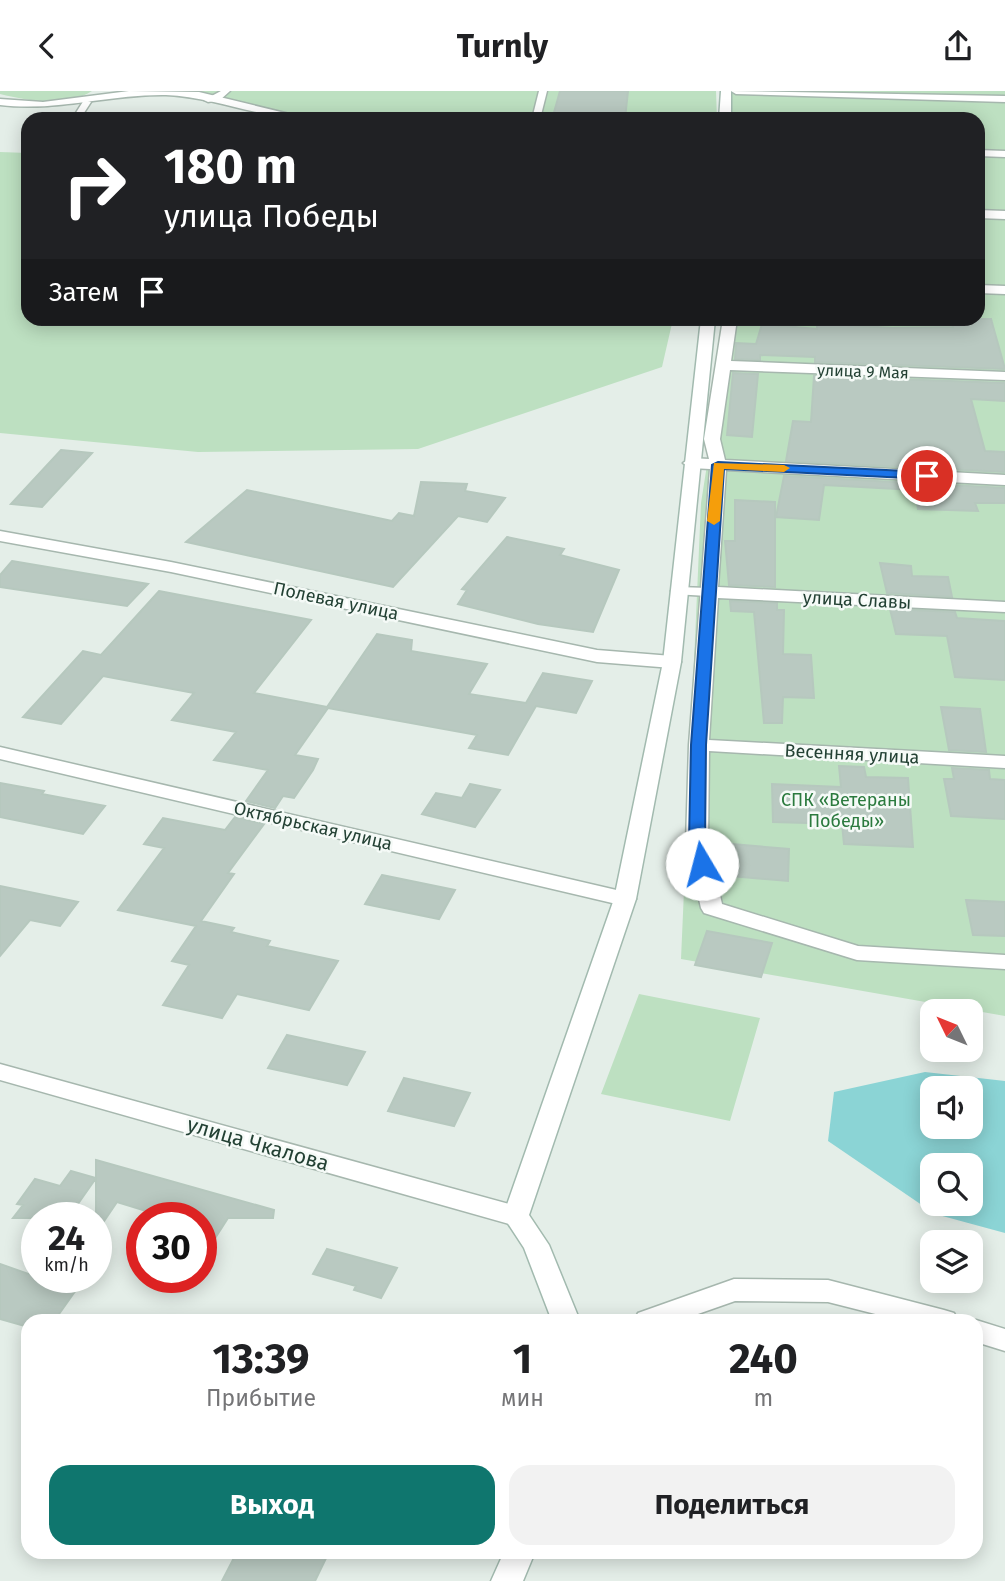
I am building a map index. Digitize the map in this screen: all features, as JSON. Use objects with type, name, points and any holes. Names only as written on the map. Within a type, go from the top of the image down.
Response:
[{"type":"street","points":[[725,112],[726,91]]},
{"type":"street","points":[[736,91],[1005,99]]},
{"type":"street","points":[[0,102],[36,106],[168,92],[269,112]]},
{"type":"street","points":[[985,153],[1005,154]]},
{"type":"street","points":[[985,214],[1005,215]]},
{"type":"street","points":[[985,289],[1005,290]]},
{"type":"street","points":[[563,1314],[536,1245],[516,1216],[625,898],[672,662],[707,326]]},
{"type":"street","points":[[729,326],[712,439],[718,465],[699,745],[697,842],[712,908],[856,953],[1005,962]]},
{"type":"street","name":"улица 9 Мая","points":[[721,365],[1005,376]]},
{"type":"street","points":[[691,463],[1005,480]]},
{"type":"street","name":"Полевая улица","points":[[0,535],[172,566],[597,656],[672,662]]},
{"type":"street","name":"улица Славы","points":[[708,592],[1005,607]]},
{"type":"street","name":"Весенняя улица","points":[[699,745],[1005,762]]},
{"type":"street","name":"Октябрьская улица","points":[[0,754],[625,898]]},
{"type":"street","name":"улица Чкалова","points":[[0,1072],[516,1216]]},
{"type":"street","points":[[667,1314],[734,1290],[828,1291],[917,1314]]},
{"type":"street","points":[[983,1333],[1005,1340]]},
{"type":"street","points":[[507,1581],[517,1559]]},
{"type":"lane","points":[[208,100],[217,98],[226,91]]},
{"type":"lane","points":[[538,112],[543,91]]},
{"type":"lane","points":[[81,112],[87,102]]},
{"type":"lane","points":[[678,591],[708,592]]},
{"type":"green space","points":[[0,91],[92,91],[70,100],[35,101],[0,94]]},
{"type":"green space","points":[[184,91],[716,91],[717,112],[274,112]]},
{"type":"green space","name":"СПК «Ветераны Победы»","points":[[730,91],[1005,91],[1005,1016],[984,1012],[984,999],[920,1001],[681,959],[701,503],[729,326],[985,326],[985,112],[729,112]]},
{"type":"green space","points":[[0,152],[21,153],[21,326],[671,326],[662,367],[418,449],[198,452],[0,433]]},
{"type":"green space","points":[[639,994],[760,1018],[730,1121],[601,1094]]},
{"type":"water","points":[[925,1072],[961,1076],[920,1076],[920,1139],[983,1139],[983,1079],[1005,1081],[1005,1233],[942,1216],[983,1216],[983,1153],[920,1153],[920,1204],[828,1141],[834,1092]]},
{"type":"building","points":[[560,91],[628,91],[626,112],[554,112]]},
{"type":"building","points":[[985,319],[991,319],[1005,369],[815,362],[815,357],[760,355],[760,360],[735,359],[736,343],[756,344],[761,326],[817,329],[817,326],[985,326]]},
{"type":"building","points":[[733,373],[758,374],[752,437],[727,435]]},
{"type":"building","points":[[814,376],[1005,383],[1005,401],[971,399],[985,451],[1005,452],[1005,472],[786,461],[793,421],[811,422]]},
{"type":"building","points":[[61,450],[92,453],[42,507],[11,504]]},
{"type":"building","points":[[784,476],[1005,488],[1005,503],[975,503],[978,511],[918,509],[915,490],[824,485],[819,520],[776,517]]},
{"type":"building","points":[[421,482],[467,484],[465,491],[505,498],[487,522],[458,516],[393,587],[186,542],[247,490],[392,521],[399,513],[414,516]]},
{"type":"building","points":[[735,500],[775,502],[775,587],[729,585],[725,541],[735,541]]},
{"type":"building","points":[[507,537],[564,549],[560,555],[619,570],[593,632],[538,624],[458,604],[467,590],[462,589]]},
{"type":"building","points":[[12,561],[148,584],[127,606],[0,587],[0,575]]},
{"type":"building","points":[[880,563],[911,566],[912,576],[948,577],[952,597],[887,593]]},
{"type":"building","points":[[159,591],[311,620],[254,693],[327,707],[377,634],[412,640],[411,651],[487,664],[469,694],[526,703],[543,673],[592,681],[576,713],[536,706],[508,755],[469,748],[477,735],[328,708],[295,755],[318,759],[313,770],[294,798],[283,796],[275,808],[246,801],[268,770],[214,760],[236,732],[172,720],[194,693],[103,676],[61,724],[23,717],[83,651],[101,655]]},
{"type":"building","points":[[730,601],[777,603],[777,610],[784,610],[783,654],[811,655],[814,698],[783,697],[782,723],[764,723],[754,612],[731,611]]},
{"type":"building","points":[[890,609],[955,612],[957,618],[1005,621],[1005,680],[955,677],[947,636],[896,634]]},
{"type":"building","points":[[941,707],[980,709],[986,752],[949,750]]},
{"type":"building","points":[[839,766],[864,767],[866,777],[908,778],[913,847],[844,844],[842,824],[773,822],[772,784],[841,787]]},
{"type":"building","points":[[952,768],[989,770],[990,779],[1005,780],[1005,819],[951,816],[944,779],[954,779]]},
{"type":"building","points":[[0,783],[105,806],[83,834],[0,817]]},
{"type":"building","points":[[470,784],[500,790],[475,827],[422,814],[436,793],[462,798]]},
{"type":"building","points":[[235,817],[264,824],[228,873],[234,874],[201,921],[234,928],[231,932],[270,941],[267,946],[338,961],[309,1010],[237,994],[222,1018],[163,1005],[189,965],[172,961],[196,926],[118,910],[164,848],[144,844],[163,818],[225,830]]},
{"type":"building","points":[[732,844],[789,849],[788,881],[731,876]]},
{"type":"building","points":[[382,875],[455,890],[439,919],[365,904]]},
{"type":"building","points":[[0,886],[78,902],[60,926],[30,920],[0,956]]},
{"type":"building","points":[[966,900],[1005,902],[1005,936],[973,935]]},
{"type":"building","points":[[707,931],[772,943],[761,977],[695,965]]},
{"type":"building","points":[[287,1035],[365,1052],[347,1085],[268,1068]]},
{"type":"building","points":[[404,1078],[470,1093],[454,1126],[388,1111]]},
{"type":"building","points":[[96,1160],[274,1210],[273,1218],[228,1218],[217,1235],[217,1202],[126,1202],[126,1205],[117,1202],[112,1209],[112,1202],[96,1202]]},
{"type":"building","points":[[71,1171],[96,1178],[79,1202],[17,1204],[35,1179],[60,1186]]},
{"type":"building","points":[[21,1208],[21,1218],[13,1218]]},
{"type":"building","points":[[327,1249],[397,1268],[381,1298],[354,1290],[356,1286],[313,1274]]},
{"type":"building","points":[[0,1264],[21,1271],[21,1293],[74,1293],[59,1314],[21,1314],[21,1325],[0,1319]]},
{"type":"building","points":[[233,1559],[326,1559],[315,1581],[222,1581]]},
{"type":"slow traffic","points":[[714,521],[718,465],[784,468]]},
{"type":"route","points":[[702,864],[697,842],[699,745],[718,465],[927,476]]}]
